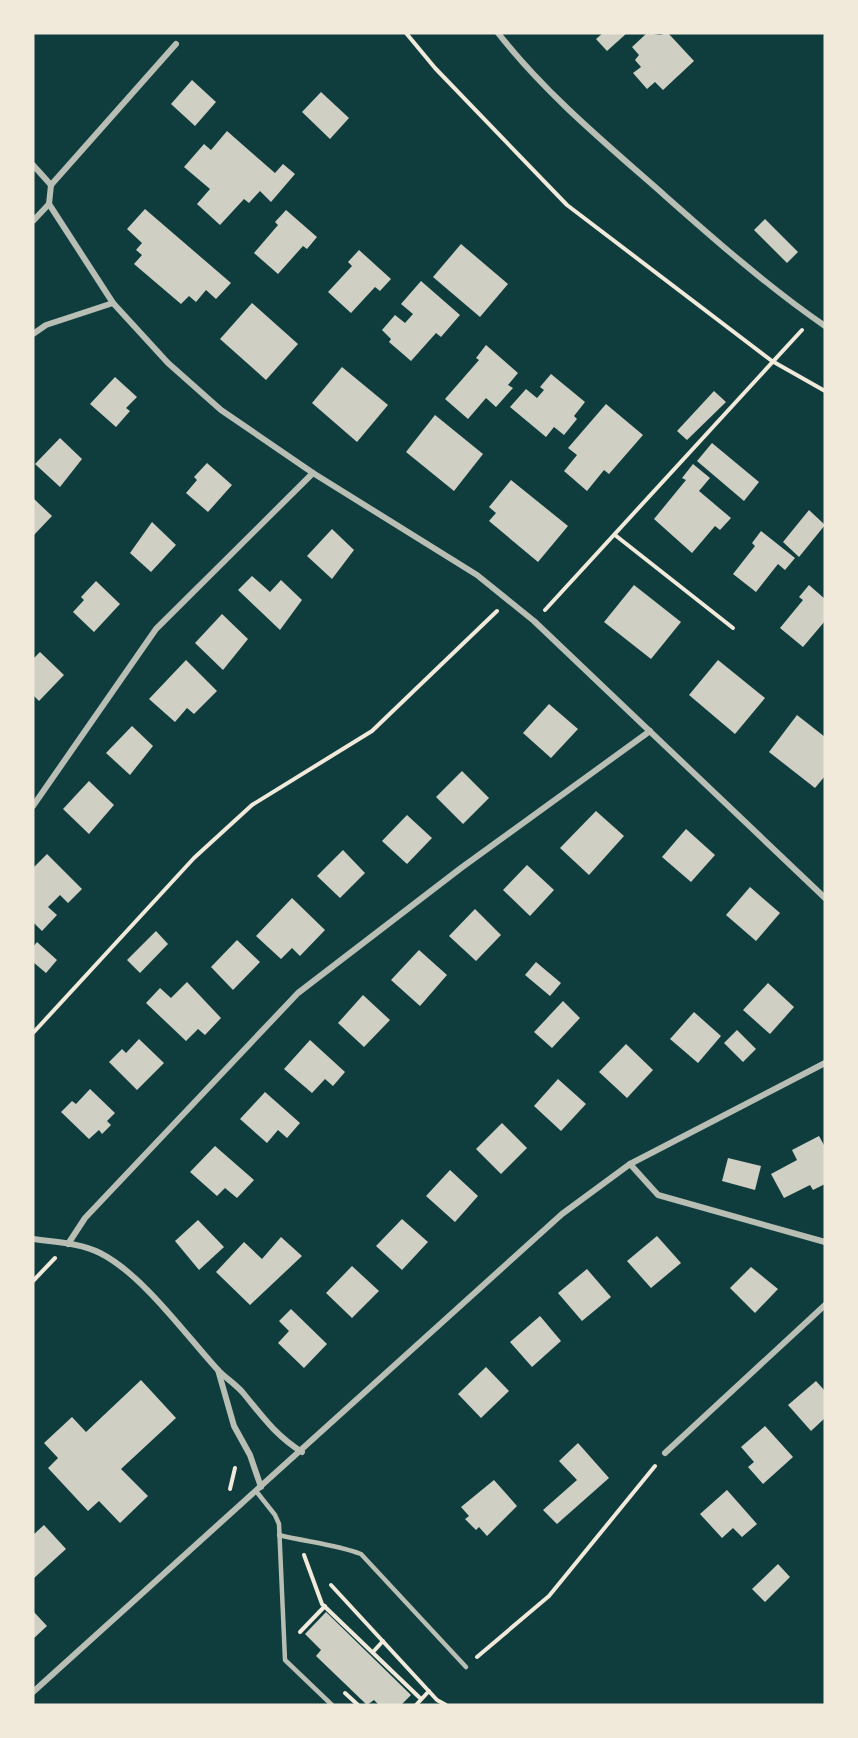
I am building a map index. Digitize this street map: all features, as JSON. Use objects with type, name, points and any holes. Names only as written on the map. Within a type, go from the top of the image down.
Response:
[{"type":"street","points":[[498,33],[545,89],[578,120],[724,247],[825,326]]},
{"type":"street","points":[[33,221],[49,204],[51,185],[176,44]]},
{"type":"street","points":[[33,165],[51,185]]},
{"type":"street","points":[[49,204],[113,303],[168,363],[221,411],[314,473],[477,574],[534,621],[825,898]]},
{"type":"street","points":[[33,334],[46,325],[113,303]]},
{"type":"street","points":[[33,806],[156,628],[314,473]]},
{"type":"street","points":[[68,1244],[85,1218],[298,993],[461,868],[650,731]]},
{"type":"street","points":[[33,1692],[302,1452],[562,1214],[630,1164],[825,1063]]},
{"type":"street","points":[[630,1164],[658,1195],[825,1242]]},
{"type":"street","points":[[33,1239],[68,1244],[99,1252],[119,1264],[184,1329],[218,1370],[243,1391],[265,1422],[285,1442],[302,1452]]},
{"type":"street","points":[[665,1453],[825,1305]]},
{"type":"street","points":[[218,1370],[234,1426],[250,1455],[259,1489]]},
{"type":"lane","points":[[259,1489],[276,1515],[285,1660],[332,1705]]},
{"type":"lane","points":[[279,1535],[343,1547],[362,1554],[466,1667]]},
{"type":"path","points":[[406,33],[435,68],[567,205],[772,361],[825,391]]},
{"type":"path","points":[[534,621],[801,331]]},
{"type":"path","points":[[615,535],[733,628]]},
{"type":"path","points":[[33,1033],[194,858],[252,805],[372,731],[509,600]]},
{"type":"path","points":[[33,1281],[68,1244]]},
{"type":"path","points":[[43,1257],[64,1261]]},
{"type":"path","points":[[466,1667],[549,1596],[665,1453]]},
{"type":"path","points":[[227,1495],[234,1483],[236,1470],[234,1464]]},
{"type":"path","points":[[298,1540],[324,1606],[422,1699]]},
{"type":"path","points":[[331,1585],[429,1691],[446,1705]]},
{"type":"path","points":[[298,1640],[298,1634],[324,1606]]},
{"type":"path","points":[[373,1652],[383,1641]]},
{"type":"path","points":[[343,1691],[358,1705]]},
{"type":"path","points":[[416,1705],[429,1691]]},
{"type":"building","points":[[603,33],[627,33],[607,51],[596,39]]},
{"type":"building","points":[[647,33],[660,35],[668,33],[694,61],[663,90],[655,82],[647,89],[633,73],[641,67],[635,60],[639,55],[632,47]]},
{"type":"building","points":[[192,80],[216,102],[195,126],[171,104]]},
{"type":"building","points":[[321,92],[349,118],[330,139],[302,112]]},
{"type":"building","points":[[227,131],[275,173],[283,164],[295,174],[271,202],[260,191],[249,203],[244,199],[220,225],[197,204],[210,189],[184,167],[204,144],[211,150]]},
{"type":"building","points":[[145,209],[231,283],[216,299],[206,290],[196,302],[189,296],[181,304],[134,264],[142,255],[136,250],[142,243],[127,229]]},
{"type":"building","points":[[286,210],[317,237],[307,249],[303,246],[278,274],[254,253],[278,225],[275,222]]},
{"type":"building","points":[[765,219],[798,252],[787,263],[754,230]]},
{"type":"building","points":[[461,244],[508,284],[480,317],[433,277]]},
{"type":"building","points":[[359,250],[391,279],[380,291],[375,287],[351,313],[328,292],[352,266],[348,262]]},
{"type":"building","points":[[421,281],[460,315],[441,337],[436,333],[411,361],[389,342],[391,339],[382,330],[395,315],[405,323],[413,314],[401,304]]},
{"type":"building","points":[[252,303],[298,344],[266,380],[220,339]]},
{"type":"building","points":[[486,345],[518,373],[508,385],[513,388],[496,407],[486,398],[468,419],[445,399],[479,360],[476,358]]},
{"type":"building","points":[[342,367],[388,405],[357,442],[312,403]]},
{"type":"building","points":[[551,374],[585,402],[574,416],[577,419],[564,435],[554,427],[546,437],[510,407],[526,389],[537,398],[544,390],[540,387]]},
{"type":"building","points":[[115,377],[137,397],[126,408],[130,411],[116,427],[90,404]]},
{"type":"building","points":[[714,391],[726,402],[687,440],[677,431]]},
{"type":"building","points":[[606,404],[643,435],[609,474],[604,470],[587,491],[564,471],[577,455],[568,448]]},
{"type":"building","points":[[435,415],[483,454],[454,491],[406,452]]},
{"type":"building","points":[[60,438],[82,459],[60,487],[35,464]]},
{"type":"building","points":[[712,443],[759,482],[744,501],[697,461]]},
{"type":"building","points":[[207,463],[232,485],[208,512],[186,493],[197,480],[194,477]]},
{"type":"building","points":[[693,464],[710,478],[699,491],[731,518],[720,530],[715,526],[692,553],[654,519],[686,480],[682,478]]},
{"type":"building","points":[[511,480],[568,526],[538,562],[489,521],[496,513],[489,507]]},
{"type":"building","points":[[33,498],[52,516],[33,536]]},
{"type":"building","points":[[809,510],[825,525],[799,557],[783,542]]},
{"type":"building","points":[[152,522],[176,545],[151,572],[130,553]]},
{"type":"building","points":[[332,529],[354,550],[332,579],[307,556]]},
{"type":"building","points":[[761,531],[795,558],[785,570],[778,564],[756,592],[733,574],[755,546],[752,543]]},
{"type":"building","points":[[252,576],[270,592],[281,580],[302,600],[280,630],[238,590]]},
{"type":"building","points":[[96,581],[120,604],[94,632],[73,612],[84,600],[81,597]]},
{"type":"building","points":[[634,585],[681,622],[651,659],[604,622]]},
{"type":"building","points":[[809,585],[825,599],[825,621],[803,647],[780,628],[803,600],[799,597]]},
{"type":"building","points":[[222,614],[248,639],[223,670],[195,643]]},
{"type":"building","points":[[40,652],[64,675],[39,701],[33,695],[33,659]]},
{"type":"building","points":[[186,660],[217,691],[194,714],[187,708],[175,722],[149,699]]},
{"type":"building","points":[[718,660],[765,698],[735,734],[689,695]]},
{"type":"building","points":[[549,704],[578,729],[551,758],[523,733]]},
{"type":"building","points":[[797,715],[825,737],[825,776],[815,788],[769,752]]},
{"type":"building","points":[[132,726],[153,746],[130,775],[106,753]]},
{"type":"building","points":[[462,771],[489,798],[463,824],[436,797]]},
{"type":"building","points":[[89,781],[114,805],[89,834],[63,809]]},
{"type":"building","points":[[596,811],[624,836],[589,875],[560,848]]},
{"type":"building","points":[[407,815],[432,838],[407,864],[382,841]]},
{"type":"building","points":[[686,829],[715,855],[691,882],[662,857]]},
{"type":"building","points":[[343,850],[365,873],[340,898],[317,876]]},
{"type":"building","points":[[47,854],[82,889],[68,903],[60,895],[48,907],[57,915],[42,931],[33,922],[33,868]]},
{"type":"building","points":[[527,865],[554,890],[530,916],[503,890]]},
{"type":"building","points":[[750,887],[780,913],[756,941],[726,915]]},
{"type":"building","points":[[292,898],[325,930],[300,956],[292,948],[281,959],[256,936]]},
{"type":"building","points":[[475,909],[501,935],[476,961],[449,936]]},
{"type":"building","points":[[156,931],[168,944],[140,973],[127,960]]},
{"type":"building","points":[[237,940],[260,962],[233,990],[211,967]]},
{"type":"building","points":[[37,942],[57,960],[46,973],[33,962],[33,947]]},
{"type":"building","points":[[419,950],[447,975],[420,1006],[391,980]]},
{"type":"building","points":[[536,962],[561,983],[550,996],[525,975]]},
{"type":"building","points":[[187,982],[221,1018],[205,1035],[198,1029],[186,1041],[146,1003],[160,988],[171,998]]},
{"type":"building","points":[[768,983],[794,1007],[770,1034],[743,1010]]},
{"type":"building","points":[[363,995],[390,1020],[364,1047],[338,1023]]},
{"type":"building","points":[[563,1001],[580,1018],[552,1048],[534,1032]]},
{"type":"building","points":[[694,1012],[721,1036],[698,1063],[670,1039]]},
{"type":"building","points":[[737,1030],[756,1049],[743,1062],[724,1043]]},
{"type":"building","points":[[139,1039],[164,1063],[137,1090],[109,1062],[122,1049],[126,1053]]},
{"type":"building","points":[[310,1040],[345,1072],[333,1086],[325,1079],[312,1093],[284,1069]]},
{"type":"building","points":[[626,1044],[653,1070],[627,1098],[599,1072]]},
{"type":"building","points":[[558,1079],[586,1104],[561,1131],[534,1106]]},
{"type":"building","points":[[90,1089],[115,1113],[107,1121],[111,1125],[102,1134],[99,1130],[89,1139],[61,1112],[72,1101],[76,1104]]},
{"type":"building","points":[[265,1092],[300,1123],[287,1138],[278,1130],[267,1143],[240,1119]]},
{"type":"building","points":[[502,1123],[527,1148],[501,1174],[476,1149]]},
{"type":"building","points":[[819,1136],[825,1147],[825,1184],[813,1190],[810,1185],[784,1198],[771,1174],[797,1160],[792,1150]]},
{"type":"building","points":[[215,1146],[254,1180],[237,1198],[225,1188],[217,1196],[190,1172]]},
{"type":"building","points":[[728,1158],[761,1166],[755,1190],[722,1181]]},
{"type":"building","points":[[450,1170],[478,1196],[455,1222],[426,1196]]},
{"type":"building","points":[[402,1219],[428,1242],[402,1270],[376,1246]]},
{"type":"building","points":[[198,1220],[224,1247],[199,1270],[175,1241]]},
{"type":"building","points":[[657,1236],[681,1263],[651,1288],[627,1261]]},
{"type":"building","points":[[281,1237],[302,1256],[250,1305],[216,1272],[244,1242],[262,1259]]},
{"type":"building","points":[[352,1266],[379,1291],[352,1318],[326,1293]]},
{"type":"building","points":[[751,1267],[778,1289],[755,1313],[730,1288]]},
{"type":"building","points":[[587,1269],[611,1297],[582,1321],[558,1293]]},
{"type":"building","points":[[291,1309],[327,1344],[304,1368],[278,1343],[289,1331],[279,1321]]},
{"type":"building","points":[[540,1316],[561,1341],[532,1367],[510,1342]]},
{"type":"building","points":[[486,1367],[509,1391],[481,1418],[458,1394]]},
{"type":"building","points":[[141,1380],[176,1418],[121,1469],[148,1496],[120,1523],[99,1501],[88,1511],[48,1468],[58,1458],[44,1443],[72,1417],[86,1432]]},
{"type":"building","points":[[816,1381],[825,1391],[825,1418],[811,1431],[788,1405]]},
{"type":"building","points":[[765,1426],[793,1457],[763,1484],[748,1467],[754,1462],[741,1447]]},
{"type":"building","points":[[578,1443],[609,1478],[557,1524],[543,1510],[577,1480],[559,1461]]},
{"type":"building","points":[[494,1480],[517,1506],[487,1536],[479,1527],[476,1530],[465,1519],[469,1516],[461,1507]]},
{"type":"building","points":[[727,1490],[757,1524],[742,1537],[733,1528],[722,1538],[700,1514]]},
{"type":"building","points":[[44,1525],[66,1549],[33,1579],[33,1535]]},
{"type":"building","points":[[778,1564],[790,1577],[765,1602],[752,1589]]},
{"type":"building","points":[[33,1611],[47,1626],[33,1639]]},
{"type":"building","points":[[326,1612],[411,1695],[401,1705],[379,1705],[374,1700],[367,1705],[316,1656],[321,1650],[305,1634]]}]
